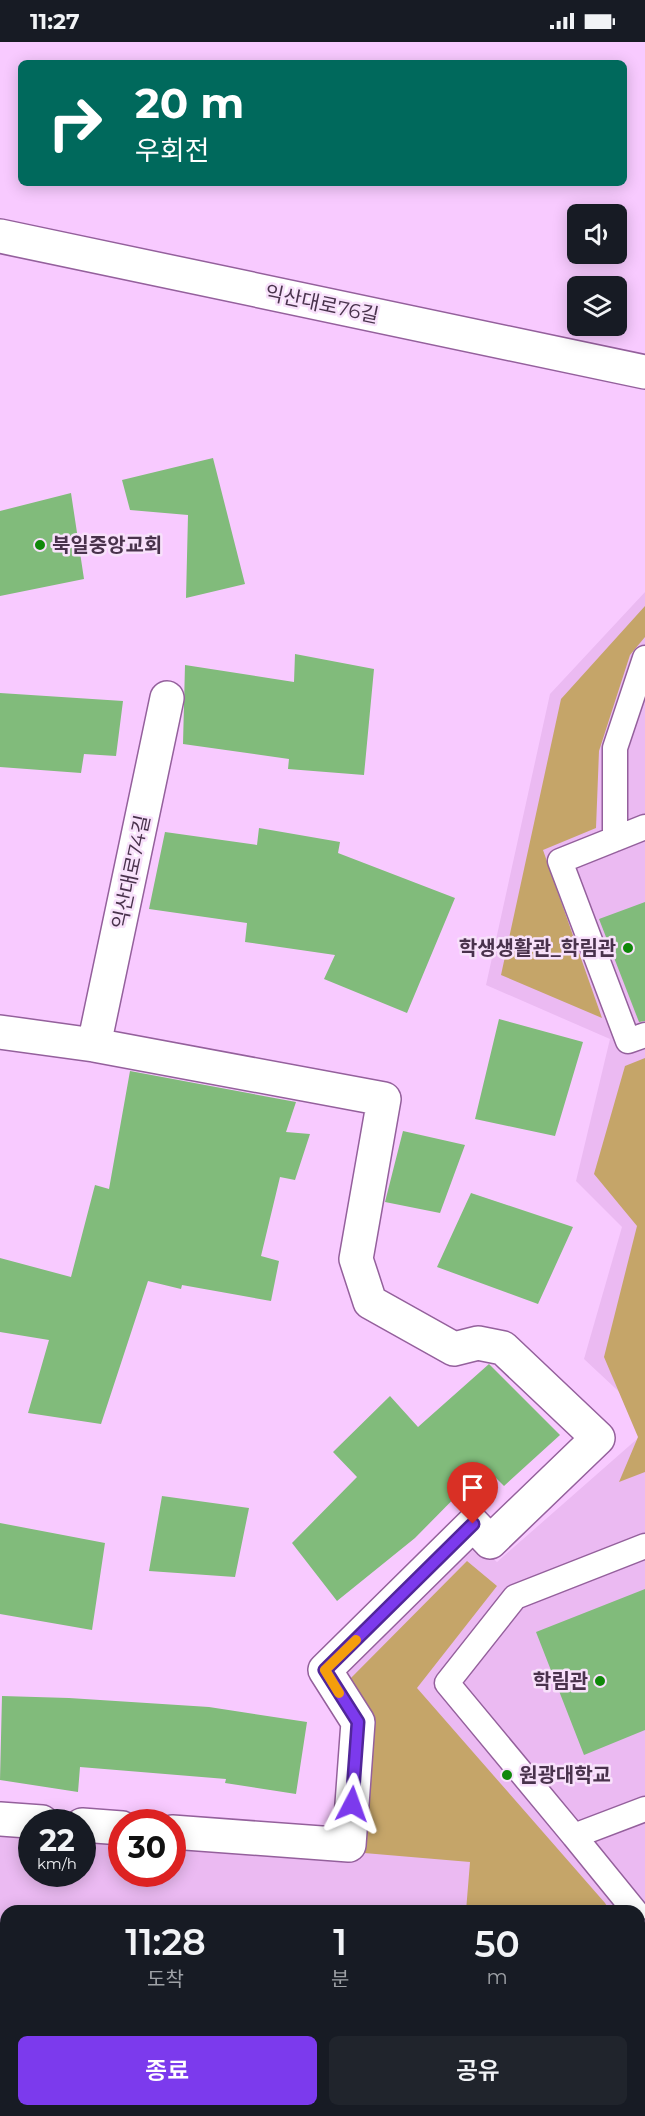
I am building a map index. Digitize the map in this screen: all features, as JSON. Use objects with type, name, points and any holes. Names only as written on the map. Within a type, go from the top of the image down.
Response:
[{"type":"street","name":"익산대로76길","points":[[0,236],[645,372]]},
{"type":"street","name":"익산대로74길","points":[[94,1045],[167,698]]},
{"type":"street","points":[[0,1032],[94,1045],[384,1099],[356,1259],[370,1302],[454,1349],[478,1343],[503,1348],[598,1438],[490,1542],[473,1524],[325,1670],[358,1722],[349,1845],[186,1833]]},
{"type":"street","points":[[0,1820],[18,1821]]},
{"type":"lane","points":[[615,839],[615,748],[645,658]]},
{"type":"lane","points":[[645,827],[560,861],[628,1041],[645,1035]]},
{"type":"lane","points":[[630,1905],[447,1683],[514,1598],[645,1546]]},
{"type":"lane","points":[[574,1836],[645,1809]]},
{"type":"shaded area","points":[[645,592],[645,1416],[584,1359],[622,1227],[576,1181],[610,1039],[486,985],[550,694]]},
{"type":"shaded area","points":[[645,606],[645,637],[630,655],[599,751],[596,828],[543,850],[602,1018],[501,975],[561,699]]},
{"type":"shaded area","points":[[645,1058],[645,1472],[619,1482],[638,1437],[604,1357],[637,1226],[594,1174],[625,1066]]},
{"type":"shaded area","name":"원광대학교","points":[[645,1432],[645,1905],[0,1905],[0,1824],[18,1826],[18,1887],[96,1887],[96,1832],[108,1833],[108,1887],[186,1887],[186,1839],[364,1853],[372,1726],[336,1670],[473,1540],[497,1562]]},
{"type":"shaded area","points":[[467,1561],[497,1586],[417,1688],[606,1905],[466,1905],[470,1862],[364,1853],[372,1726],[345,1684]]},
{"type":"building","points":[[213,458],[245,584],[186,598],[188,515],[130,510],[122,480]]},
{"type":"building","name":"북일중앙교회","points":[[71,493],[84,579],[0,596],[0,511]]},
{"type":"building","points":[[295,654],[374,669],[364,775],[288,769],[289,759],[183,744],[185,665],[294,682]]},
{"type":"building","points":[[0,693],[123,701],[116,756],[84,754],[81,773],[0,767]]},
{"type":"building","points":[[259,828],[340,842],[338,853],[455,898],[407,1013],[324,979],[335,955],[245,942],[247,923],[149,909],[165,832],[257,845]]},
{"type":"building","name":"학생생활관_학림관","points":[[645,902],[645,1021],[639,1022],[599,919]]},
{"type":"building","points":[[499,1019],[583,1042],[555,1136],[475,1119]]},
{"type":"building","points":[[130,1071],[296,1102],[286,1132],[310,1134],[295,1180],[280,1177],[261,1256],[279,1261],[271,1301],[182,1285],[181,1289],[148,1281],[101,1424],[28,1413],[49,1340],[0,1332],[0,1258],[71,1277],[95,1185],[109,1189]]},
{"type":"building","points":[[403,1131],[465,1145],[440,1213],[385,1202]]},
{"type":"building","points":[[471,1193],[573,1227],[538,1304],[437,1267]]},
{"type":"building","points":[[489,1364],[560,1435],[504,1486],[485,1467],[415,1538],[337,1601],[292,1543],[357,1477],[333,1452],[390,1396],[418,1427]]},
{"type":"building","points":[[162,1496],[249,1508],[235,1577],[149,1571]]},
{"type":"building","points":[[0,1523],[105,1543],[92,1630],[0,1614]]},
{"type":"building","name":"학림관","points":[[645,1589],[645,1730],[584,1755],[536,1632]]},
{"type":"building","points":[[2,1696],[209,1707],[307,1722],[296,1794],[225,1783],[226,1779],[80,1767],[78,1792],[0,1780]]},
{"type":"slow traffic","points":[[339,1693],[325,1670],[356,1640]]},
{"type":"place","name":"북일중앙교회","points":[[40,545]]},
{"type":"place","name":"학생생활관_학림관","points":[[628,948]]},
{"type":"place","name":"학림관","points":[[600,1681]]},
{"type":"place","name":"원광대학교","points":[[507,1775]]},
{"type":"route","points":[[352,1804],[358,1722],[325,1670],[473,1524]]}]
